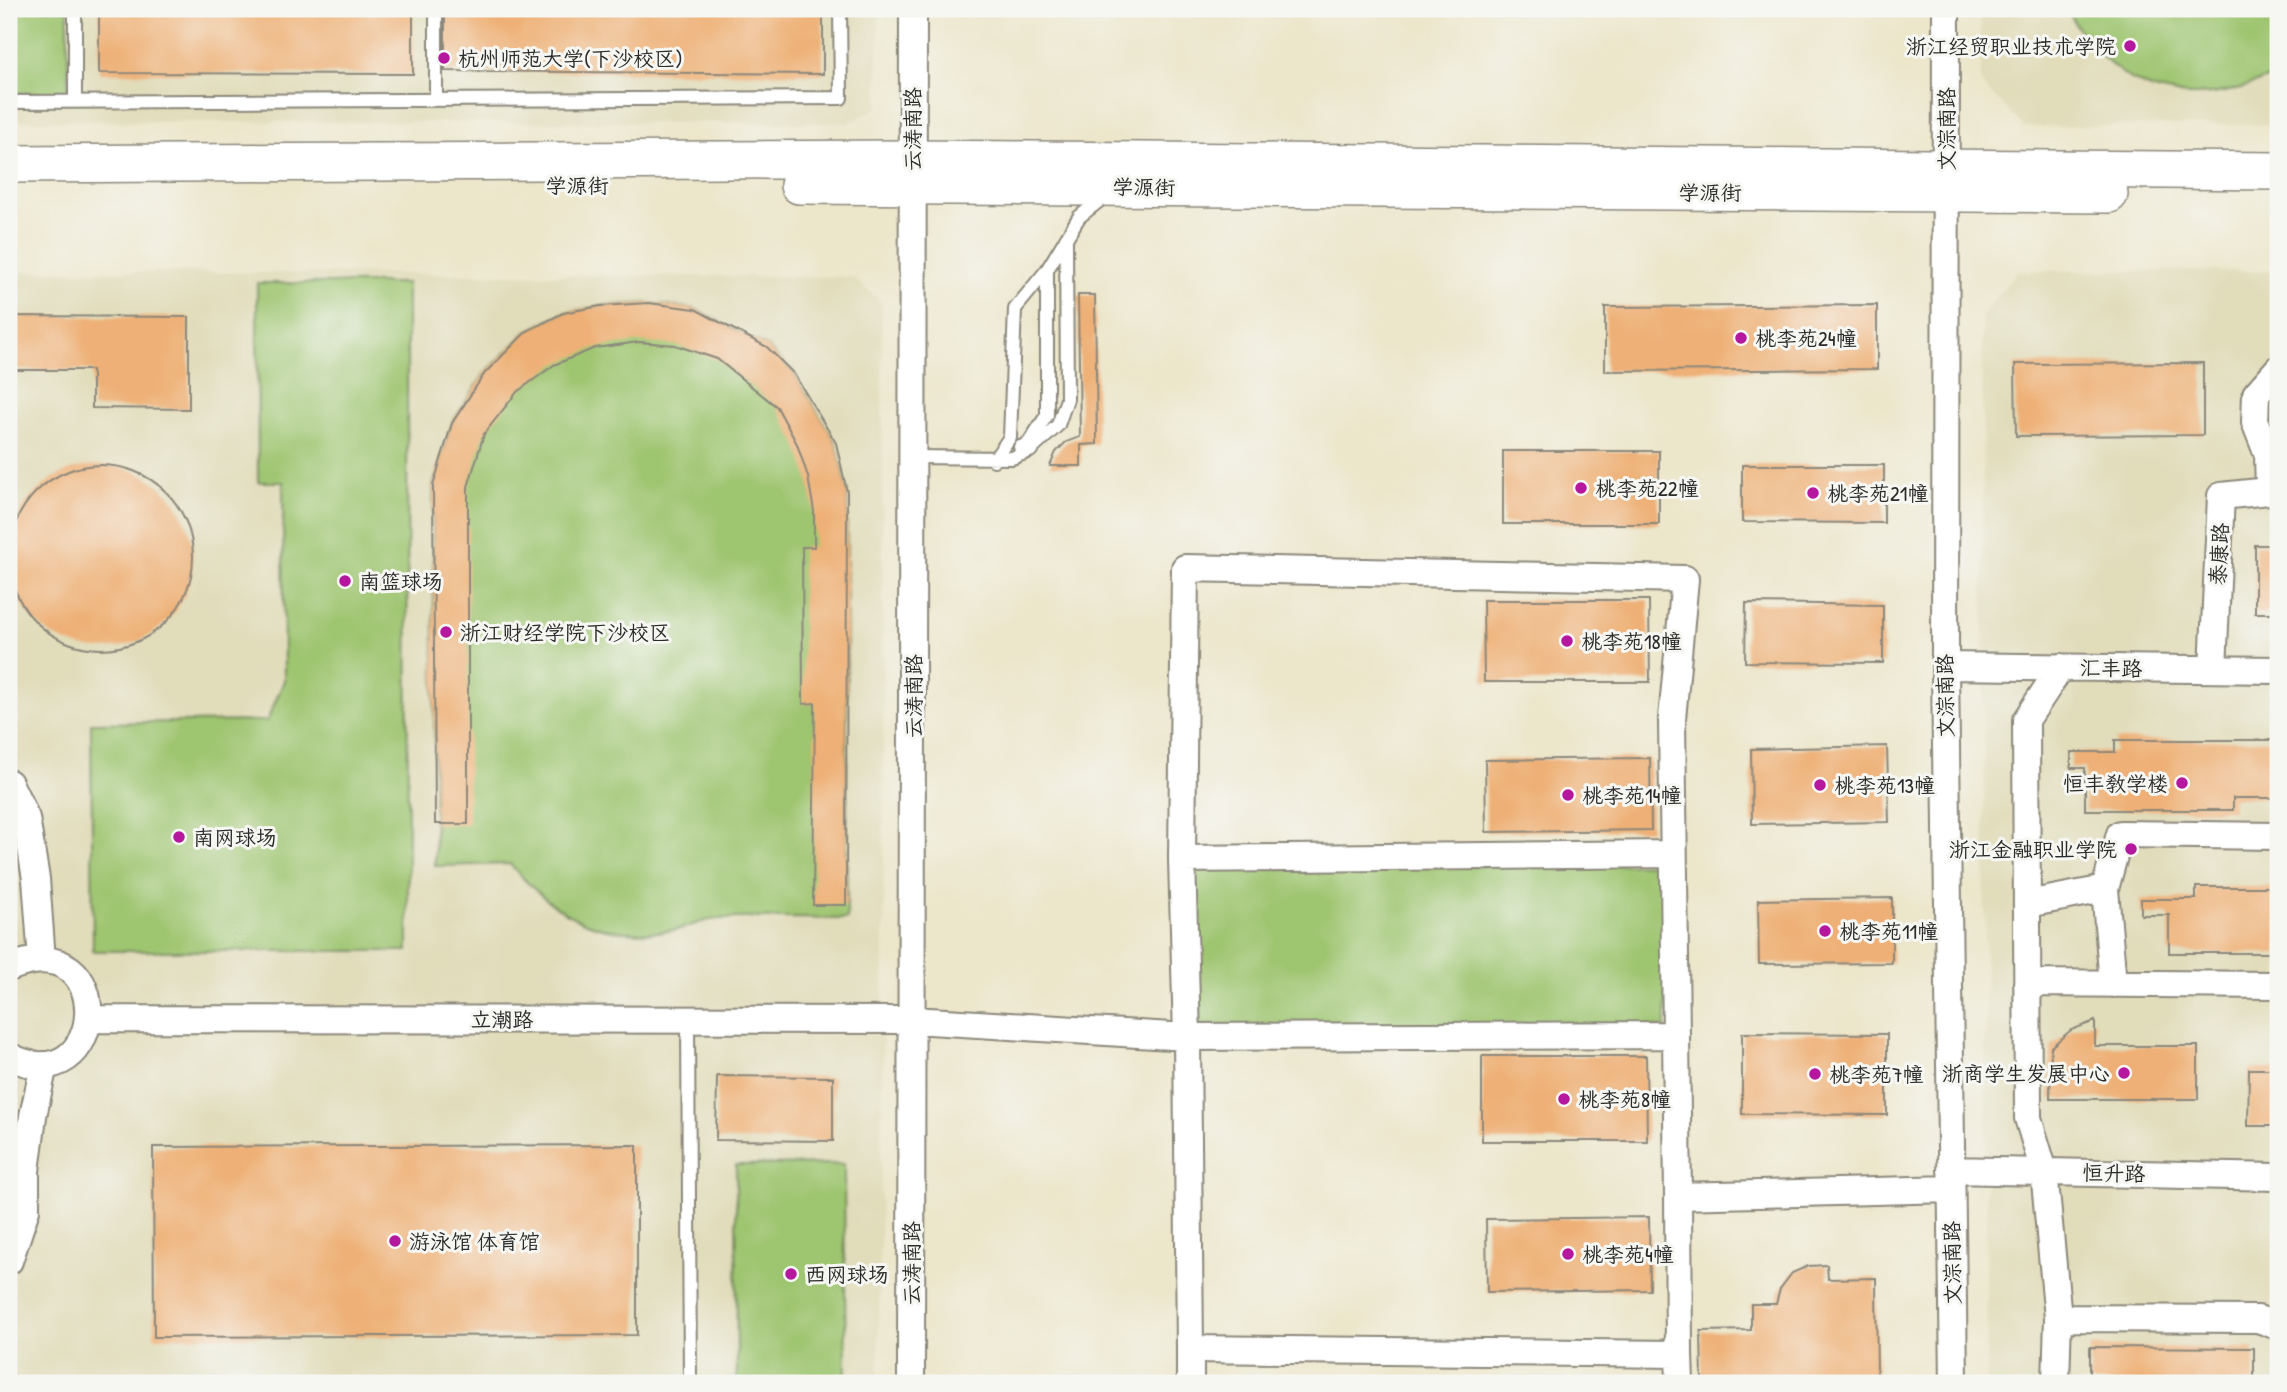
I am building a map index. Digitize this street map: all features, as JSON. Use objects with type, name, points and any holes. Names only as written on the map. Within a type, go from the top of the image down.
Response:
[{"type":"main road","points":[[9,164],[1946,180],[2278,171]]},
{"type":"main road","name":"学源街","points":[[9,184],[912,172],[1125,187],[1946,180],[2278,193]]},
{"type":"street","name":"云涛南路","points":[[911,1383],[913,9]]},
{"type":"street","name":"文淙南路","points":[[1946,9],[1945,666],[1954,1383]]},
{"type":"street","points":[[2274,490],[2268,455],[2255,422],[2256,394],[2278,369]]},
{"type":"street","name":"泰康路","points":[[2213,669],[2221,496],[2274,490]]},
{"type":"street","points":[[1190,1383],[1187,1037],[1182,859],[1185,568],[1685,579],[1672,719],[1680,1383]]},
{"type":"street","name":"汇丰路","points":[[1945,666],[2278,670]]},
{"type":"street","points":[[2056,1383],[2058,1318],[2044,1171],[2028,1118],[2026,720],[2062,667]]},
{"type":"street","points":[[9,783],[26,818],[36,879],[42,960]]},
{"type":"street","points":[[2113,984],[2105,889],[2120,834],[2278,836]]},
{"type":"street","points":[[1182,859],[1673,854]]},
{"type":"street","points":[[2027,904],[2105,889]]},
{"type":"street","points":[[9,968],[24,961],[42,960],[58,964],[78,979],[89,1002],[90,1018],[85,1035],[75,1049],[61,1059],[44,1065],[26,1064],[9,1056]]},
{"type":"street","points":[[2028,983],[2278,985]]},
{"type":"street","name":"立潮路","points":[[90,1018],[913,1020],[1187,1037],[1676,1035]]},
{"type":"street","points":[[9,1261],[26,1210],[31,1130],[44,1065]]},
{"type":"street","name":"恒升路","points":[[1678,1196],[2044,1171],[2278,1177]]},
{"type":"street","points":[[2058,1318],[2258,1319],[2278,1326]]},
{"type":"street","points":[[1190,1349],[1679,1354]]},
{"type":"lane","points":[[75,9],[75,101]]},
{"type":"lane","points":[[436,9],[436,100]]},
{"type":"lane","points":[[9,102],[841,98],[840,9]]},
{"type":"lane","points":[[994,460],[1010,437],[1015,309],[1047,270],[1079,217],[1094,201],[1125,187]]},
{"type":"lane","points":[[912,457],[994,460],[1012,458],[1030,451],[1058,425],[1067,399],[1066,238]]},
{"type":"lane","points":[[994,460],[1028,444],[1047,415],[1047,270]]},
{"type":"lane","points":[[688,1020],[690,1383]]},
{"type":"shaded area","name":"杭州师范大学(下沙校区)","points":[[9,9],[879,9],[878,107],[849,123],[9,121]]},
{"type":"shaded area","name":"浙江经贸职业技术学院","points":[[1981,9],[2278,9],[2278,124],[2024,127],[1981,83]]},
{"type":"shaded area","name":"浙江财经学院下沙校区","points":[[9,271],[852,277],[882,302],[884,962],[878,1383],[9,1383]]},
{"type":"shaded area","name":"浙江金融职业学院","points":[[2017,271],[2278,271],[2278,1383],[1987,1383],[1982,315]]},
{"type":"green space","points":[[9,9],[68,9],[68,93],[9,93]]},
{"type":"green space","points":[[2068,9],[2278,9],[2278,74],[2232,90],[2209,94],[2165,92],[2143,85],[2122,73],[2103,57],[2082,35]]},
{"type":"green space","name":"南篮球场","points":[[257,283],[407,283],[408,951],[93,951],[91,723],[267,721],[284,681],[283,482],[258,482]]},
{"type":"green space","points":[[649,303],[695,309],[767,347],[794,374],[836,443],[847,492],[847,919],[717,919],[676,930],[625,932],[583,922],[564,912],[528,883],[510,864],[435,866],[433,486],[452,423],[485,373],[527,331],[563,313],[600,306]]},
{"type":"green space","points":[[1664,864],[1666,1027],[1194,1031],[1193,869]]},
{"type":"green space","name":"西网球场","points":[[844,1164],[846,1383],[737,1383],[736,1165]]},
{"type":"building","points":[[99,9],[413,9],[413,74],[99,73]]},
{"type":"building","points":[[445,9],[823,9],[823,74],[445,71]]},
{"type":"building","points":[[1078,295],[1095,295],[1097,444],[1081,445],[1081,466],[1050,466],[1056,452],[1066,442],[1080,437]]},
{"type":"building","points":[[649,303],[695,309],[767,347],[794,374],[836,443],[847,492],[846,905],[813,905],[815,703],[803,704],[802,547],[814,547],[814,511],[808,477],[797,444],[777,407],[717,359],[675,345],[639,342],[595,348],[554,365],[517,392],[484,434],[468,487],[468,824],[435,824],[433,486],[452,423],[485,373],[527,331],[563,313],[600,306]]},
{"type":"building","name":"桃李苑24幢","points":[[1877,305],[1877,369],[1605,371],[1605,307]]},
{"type":"building","points":[[9,316],[189,317],[189,409],[92,408],[92,370],[9,370]]},
{"type":"building","points":[[2203,363],[2203,435],[2016,436],[2015,364]]},
{"type":"building","name":"桃李苑22幢","points":[[1503,451],[1659,451],[1659,524],[1503,524]]},
{"type":"building","points":[[101,465],[119,466],[136,472],[152,480],[166,492],[178,506],[186,522],[192,539],[192,575],[186,592],[178,608],[166,622],[152,634],[136,642],[119,648],[101,649],[83,648],[66,642],[50,634],[36,622],[24,608],[16,592],[10,575],[9,557],[10,539],[16,522],[24,506],[36,492],[50,480],[66,472],[83,466]]},
{"type":"building","name":"桃李苑21幢","points":[[1742,465],[1884,465],[1884,523],[1742,522]]},
{"type":"building","points":[[2255,545],[2278,545],[2278,613],[2255,613]]},
{"type":"building","name":"桃李苑18幢","points":[[1483,600],[1649,600],[1650,682],[1484,682]]},
{"type":"building","points":[[1746,603],[1883,605],[1883,663],[1745,662]]},
{"type":"building","name":"恒丰教学楼","points":[[2115,740],[2278,740],[2278,798],[2233,798],[2233,810],[2085,810],[2085,768],[2071,768],[2071,752],[2115,752]]},
{"type":"building","name":"桃李苑13幢","points":[[1887,746],[1889,822],[1752,824],[1751,749]]},
{"type":"building","name":"桃李苑14幢","points":[[1650,758],[1651,830],[1486,832],[1485,760]]},
{"type":"building","points":[[2196,887],[2278,887],[2278,953],[2169,953],[2169,915],[2141,915],[2141,899],[2196,899]]},
{"type":"building","name":"桃李苑11幢","points":[[1892,898],[1892,963],[1759,964],[1758,900]]},
{"type":"building","name":"浙商学生发展中心","points":[[2095,1021],[2095,1046],[2198,1046],[2198,1099],[2050,1099],[2051,1047],[2071,1030]]},
{"type":"building","name":"桃李苑7幢","points":[[1742,1033],[1887,1034],[1887,1115],[1742,1114]]},
{"type":"building","name":"桃李苑8幢","points":[[1482,1056],[1646,1056],[1647,1141],[1482,1141]]},
{"type":"building","points":[[2249,1069],[2278,1069],[2278,1126],[2248,1126]]},
{"type":"building","points":[[717,1076],[833,1077],[833,1141],[716,1140]]},
{"type":"building","name":"游泳馆 体育馆","points":[[637,1145],[637,1335],[154,1337],[153,1147]]},
{"type":"building","name":"桃李苑4幢","points":[[1649,1217],[1650,1290],[1487,1292],[1486,1219]]},
{"type":"building","points":[[1827,1265],[1828,1279],[1876,1278],[1877,1383],[1702,1383],[1701,1331],[1751,1330],[1751,1304],[1776,1304],[1780,1289],[1792,1273],[1808,1266]]},
{"type":"building","points":[[2090,1347],[2254,1348],[2254,1383],[2090,1383]]},
{"type":"place","name":"浙江经贸职业技术学院","points":[[2130,46]]},
{"type":"place","name":"杭州师范大学(下沙校区)","points":[[444,58]]},
{"type":"place","name":"桃李苑24幢","points":[[1741,338]]},
{"type":"place","name":"桃李苑22幢","points":[[1581,488]]},
{"type":"place","name":"桃李苑21幢","points":[[1813,493]]},
{"type":"place","name":"南篮球场","points":[[345,581]]},
{"type":"place","name":"浙江财经学院下沙校区","points":[[446,632]]},
{"type":"place","name":"桃李苑18幢","points":[[1567,641]]},
{"type":"place","name":"恒丰教学楼","points":[[2182,783]]},
{"type":"place","name":"桃李苑13幢","points":[[1820,785]]},
{"type":"place","name":"桃李苑14幢","points":[[1568,795]]},
{"type":"place","name":"南网球场","points":[[179,837]]},
{"type":"place","name":"浙江金融职业学院","points":[[2131,849]]},
{"type":"place","name":"桃李苑11幢","points":[[1825,931]]},
{"type":"place","name":"浙商学生发展中心","points":[[2124,1073]]},
{"type":"place","name":"桃李苑7幢","points":[[1815,1074]]},
{"type":"place","name":"桃李苑8幢","points":[[1564,1099]]},
{"type":"place","name":"游泳馆 体育馆","points":[[395,1241]]},
{"type":"place","name":"桃李苑4幢","points":[[1568,1254]]},
{"type":"place","name":"西网球场","points":[[791,1274]]}]
